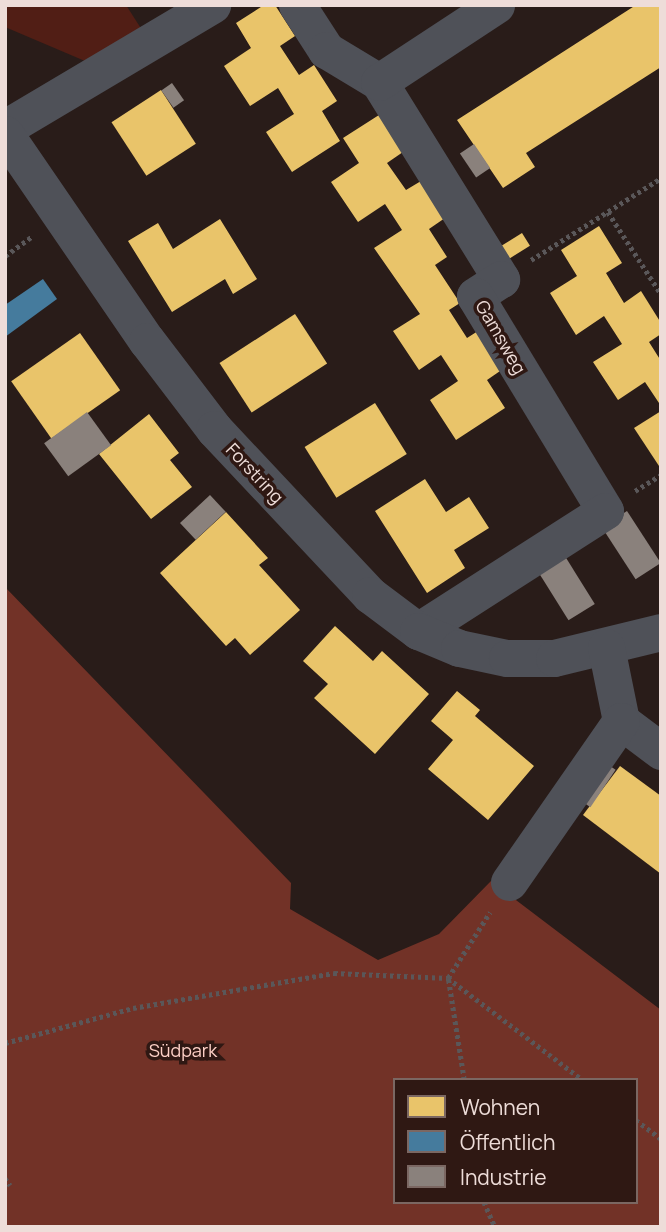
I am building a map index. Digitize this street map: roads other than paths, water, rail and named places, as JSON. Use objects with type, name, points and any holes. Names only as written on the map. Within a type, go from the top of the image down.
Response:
[{"type":"street","points":[[5,128],[212,5]]},
{"type":"street","name":"Gamsweg","points":[[297,5],[326,50],[379,82],[501,279],[475,296],[605,511],[418,631]]},
{"type":"street","points":[[379,82],[496,5]]},
{"type":"street","name":"Forstring","points":[[5,134],[147,341],[214,429],[370,595],[418,631],[459,648],[507,658],[554,658],[661,632]]},
{"type":"street","points":[[607,647],[621,721],[661,751]]},
{"type":"street","points":[[509,882],[621,721]]},
{"type":"park label","name":"Südpark","points":[[183,1050]]}]
